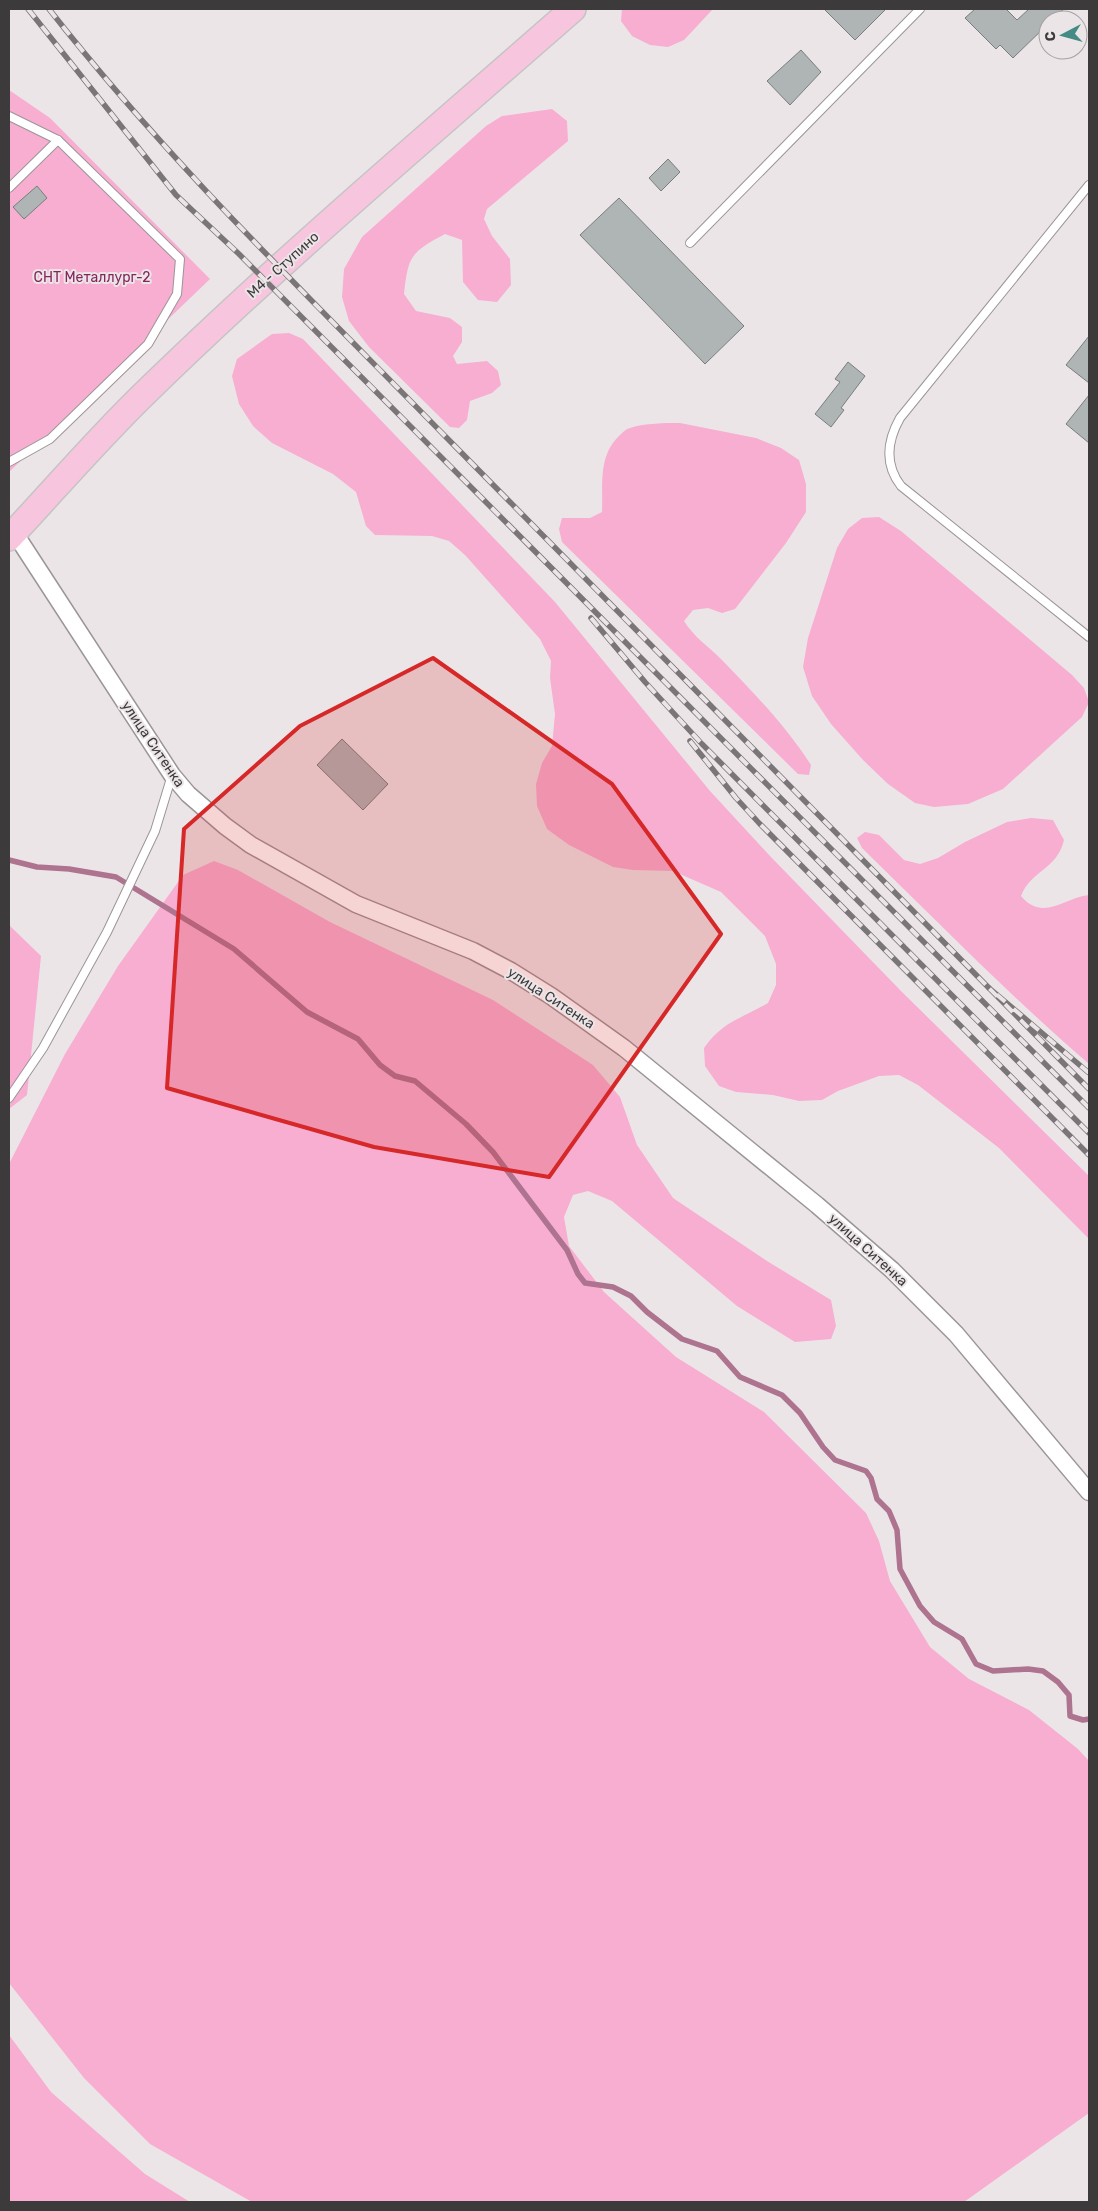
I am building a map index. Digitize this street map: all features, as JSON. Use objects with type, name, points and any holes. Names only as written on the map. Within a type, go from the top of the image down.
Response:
[{"type":"main road","name":"М4 - Ступино","points":[[12,535],[140,398],[216,326],[390,168],[573,9]]},
{"type":"street","name":"улица Ситенка","points":[[12,535],[172,775],[188,794],[225,826],[251,845],[356,904],[473,951],[511,971],[551,996],[624,1048],[818,1205],[892,1270],[956,1334],[1089,1492]]},
{"type":"lane","points":[[690,243],[920,9]]},
{"type":"lane","points":[[9,116],[58,140],[180,259],[177,294],[148,344],[50,439],[9,462]]},
{"type":"lane","points":[[9,188],[58,140]]},
{"type":"lane","points":[[1089,184],[900,418],[893,430],[889,445],[889,461],[893,475],[901,486],[1089,637]]},
{"type":"lane","points":[[9,1098],[43,1048],[107,932],[155,831],[172,775]]},
{"type":"highlighted area","points":[[433,658],[612,784],[721,934],[549,1177],[374,1147],[167,1088],[184,829],[300,726]]},
{"type":"green space","points":[[622,9],[713,9],[684,40],[668,47],[650,45],[632,36],[621,21]]},
{"type":"green space","name":"СНТ Металлург-2","points":[[9,90],[50,118],[210,279],[9,472]]},
{"type":"green space","points":[[552,109],[567,121],[568,141],[487,209],[484,219],[492,236],[510,259],[511,285],[497,302],[478,300],[463,282],[462,240],[445,234],[418,251],[413,256],[407,271],[404,294],[416,311],[450,318],[462,327],[462,342],[453,356],[457,364],[487,361],[498,371],[501,385],[492,393],[470,401],[467,420],[459,428],[450,427],[369,347],[349,321],[342,297],[344,269],[362,237],[486,126],[502,116]]},
{"type":"green space","points":[[289,333],[303,339],[555,602],[710,791],[770,856],[901,991],[1089,1176],[1089,1239],[999,1148],[918,1085],[899,1075],[879,1076],[838,1091],[822,1100],[799,1101],[773,1095],[736,1092],[719,1086],[705,1066],[704,1048],[725,1026],[768,1003],[776,985],[776,964],[765,936],[721,892],[673,871],[633,870],[613,867],[569,845],[547,829],[537,806],[536,784],[542,763],[552,746],[555,714],[550,678],[551,661],[540,639],[465,555],[449,541],[432,536],[375,535],[366,526],[356,492],[333,474],[272,443],[253,426],[239,404],[232,376],[237,359],[272,334]]},
{"type":"green space","points":[[680,423],[756,438],[781,448],[799,460],[806,484],[806,512],[786,543],[735,609],[722,613],[708,608],[693,610],[684,621],[692,632],[733,671],[780,723],[811,765],[809,775],[798,774],[562,542],[559,529],[562,518],[590,518],[602,512],[602,481],[605,461],[613,443],[620,435],[627,429],[636,426]]},
{"type":"green space","points":[[879,517],[901,531],[1072,675],[1084,688],[1089,702],[1082,717],[1003,789],[968,804],[934,807],[915,803],[888,784],[863,760],[831,724],[812,696],[803,667],[808,638],[837,548],[848,529],[862,518]]},
{"type":"green space","points":[[1031,818],[1053,820],[1064,840],[1056,858],[1031,880],[1021,896],[1029,904],[1045,908],[1089,895],[1089,1064],[974,958],[862,848],[857,838],[865,832],[879,835],[904,860],[920,864],[938,858],[965,842],[1007,822]]},
{"type":"green space","points":[[214,861],[238,870],[330,922],[493,1000],[593,1065],[620,1097],[637,1145],[673,1198],[767,1261],[831,1300],[836,1326],[831,1339],[795,1342],[737,1306],[612,1201],[588,1191],[573,1195],[564,1217],[569,1246],[604,1292],[676,1357],[764,1412],[866,1513],[879,1541],[890,1581],[930,1647],[969,1679],[1029,1710],[1078,1749],[1089,1761],[1089,2113],[964,2202],[252,2202],[150,2144],[84,2078],[9,1983],[9,1164],[65,1054],[118,966],[183,875]]},
{"type":"green space","points":[[9,925],[41,956],[27,1095],[9,1109]]},
{"type":"green space","points":[[9,2035],[51,2092],[145,2174],[190,2202],[9,2202]]},
{"type":"building","points":[[824,9],[886,9],[855,40]]},
{"type":"building","points":[[975,9],[1006,9],[1017,20],[1029,9],[1064,9],[1038,10],[1038,34],[1013,58],[1000,45],[996,49],[965,18]]},
{"type":"building","points":[[801,50],[821,72],[790,105],[767,81]]},
{"type":"building","points":[[668,159],[680,172],[661,191],[649,178]]},
{"type":"building","points":[[37,186],[47,198],[24,219],[13,207]]},
{"type":"building","points":[[619,198],[744,326],[705,364],[580,235]]},
{"type":"building","points":[[1089,336],[1089,383],[1066,365]]},
{"type":"building","points":[[848,362],[865,376],[841,408],[844,410],[831,427],[815,414],[840,382],[835,379]]},
{"type":"building","points":[[1089,395],[1089,443],[1066,424]]},
{"type":"building","points":[[342,739],[388,784],[363,810],[317,765]]},
{"type":"waterway","points":[[9,860],[37,867],[69,869],[116,877],[234,949],[307,1012],[358,1039],[380,1065],[395,1076],[415,1081],[466,1124],[493,1152],[567,1250],[578,1274],[585,1283],[613,1287],[631,1296],[647,1312],[682,1339],[717,1351],[740,1377],[782,1395],[800,1413],[823,1447],[835,1460],[866,1471],[871,1478],[877,1499],[889,1511],[897,1530],[900,1569],[920,1606],[934,1622],[962,1639],[976,1664],[993,1671],[1028,1669],[1043,1671],[1058,1682],[1069,1695],[1070,1716],[1083,1720],[1089,1719]]},
{"type":"railway","points":[[28,9],[176,195],[239,254],[1089,1108]]},
{"type":"railway","points":[[49,9],[142,120],[240,227],[989,988]]},
{"type":"railway","points":[[591,618],[645,682],[702,744],[1089,1133]]},
{"type":"railway","points":[[690,741],[736,798],[759,823],[1089,1155]]},
{"type":"railway","points":[[1089,1073],[989,988],[1089,1089]]}]
